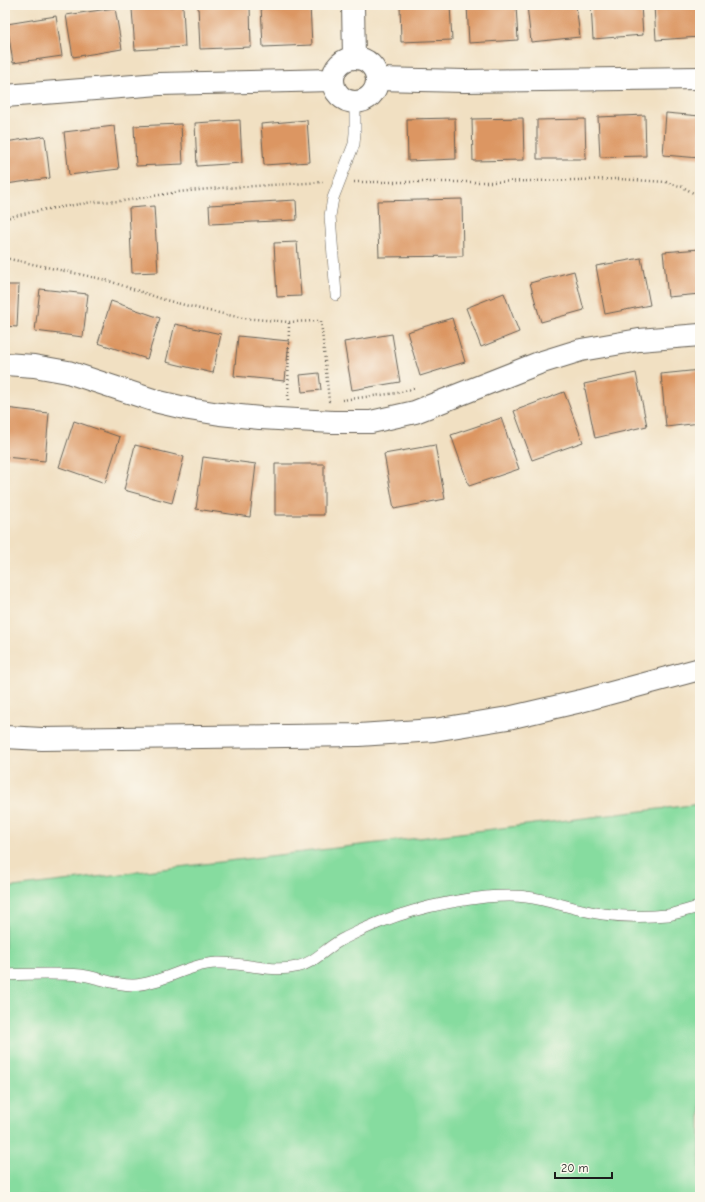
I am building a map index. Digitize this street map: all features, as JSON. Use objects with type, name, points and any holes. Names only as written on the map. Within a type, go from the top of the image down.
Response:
[{"type":"street","points":[[353,5],[354,57]]},
{"type":"street","points":[[354,57],[362,59],[370,64],[375,71],[377,79],[376,88],[371,95],[364,100],[355,102],[346,101],[339,96],[334,89],[332,80],[338,64],[346,59],[354,57]]},
{"type":"street","points":[[377,79],[473,81],[700,78]]},
{"type":"street","points":[[5,96],[159,84],[332,80]]},
{"type":"street","points":[[5,364],[34,366],[68,372],[159,402],[220,414],[260,418],[371,422],[415,412],[539,363],[581,350],[639,340],[700,335]]},
{"type":"street","points":[[5,737],[42,739],[359,735],[434,730],[508,718],[581,701],[700,669]]},
{"type":"lane","points":[[336,295],[330,216],[333,198],[354,144],[355,102]]},
{"type":"lane","points":[[5,975],[57,974],[82,976],[112,983],[129,985],[151,982],[193,967],[211,964],[230,964],[271,969],[296,968],[308,964],[316,959],[326,949],[343,938],[396,916],[425,907],[453,901],[499,896],[525,896],[588,911],[629,916],[669,915],[700,908]]},
{"type":"path","points":[[5,218],[86,203],[123,201],[178,192],[221,188],[339,182],[626,180],[666,182],[683,188],[700,197]]},
{"type":"path","points":[[5,258],[106,280],[143,293],[204,310],[243,318],[290,322],[321,322],[329,401],[397,393],[419,387]]},
{"type":"path","points":[[281,400],[288,401],[290,322]]},
{"type":"green space","points":[[700,804],[700,1197],[5,1197],[5,888]]},
{"type":"building","points":[[250,5],[251,47],[200,49],[198,6]]},
{"type":"building","points":[[261,5],[310,5],[312,45],[263,47]]},
{"type":"building","points":[[400,5],[450,5],[452,40],[401,42]]},
{"type":"building","points":[[467,5],[516,5],[518,40],[469,43]]},
{"type":"building","points":[[527,5],[576,5],[580,37],[531,42]]},
{"type":"building","points":[[591,5],[641,5],[643,35],[593,39]]},
{"type":"building","points":[[654,5],[700,5],[700,37],[656,40]]},
{"type":"building","points":[[183,6],[185,47],[135,50],[132,9]]},
{"type":"building","points":[[115,8],[122,49],[73,57],[66,15]]},
{"type":"building","points":[[56,16],[62,56],[13,63],[7,24]]},
{"type":"building","points":[[666,113],[700,116],[700,158],[663,155]]},
{"type":"building","points":[[645,115],[646,156],[600,157],[598,117]]},
{"type":"building","points":[[455,118],[456,159],[408,161],[407,119]]},
{"type":"building","points":[[523,118],[524,160],[473,161],[472,119]]},
{"type":"building","points":[[585,119],[586,159],[537,159],[537,120]]},
{"type":"building","points":[[240,120],[242,163],[197,166],[195,123]]},
{"type":"building","points":[[307,120],[310,162],[264,165],[261,124]]},
{"type":"building","points":[[181,124],[183,164],[136,166],[134,126]]},
{"type":"building","points":[[114,126],[119,169],[69,175],[64,132]]},
{"type":"building","points":[[45,136],[50,178],[6,184],[5,142]]},
{"type":"building","points":[[462,199],[463,256],[379,257],[377,201]]},
{"type":"building","points":[[296,200],[297,220],[210,224],[209,205]]},
{"type":"building","points":[[154,206],[158,272],[132,273],[129,208]]},
{"type":"building","points":[[297,242],[301,296],[277,297],[274,243]]},
{"type":"building","points":[[700,249],[700,294],[668,297],[663,252]]},
{"type":"building","points":[[641,258],[650,305],[605,314],[596,266]]},
{"type":"building","points":[[574,271],[584,310],[541,322],[530,283]]},
{"type":"building","points":[[5,285],[19,285],[17,327],[5,326]]},
{"type":"building","points":[[40,289],[88,294],[83,337],[35,331]]},
{"type":"building","points":[[504,293],[519,332],[481,347],[466,308]]},
{"type":"building","points":[[111,301],[160,318],[147,359],[98,343]]},
{"type":"building","points":[[452,318],[465,362],[420,376],[407,332]]},
{"type":"building","points":[[175,324],[221,334],[213,373],[166,362]]},
{"type":"building","points":[[392,334],[400,382],[352,390],[344,342]]},
{"type":"building","points":[[238,336],[289,341],[285,381],[234,376]]},
{"type":"building","points":[[700,370],[700,423],[666,427],[661,374]]},
{"type":"building","points":[[319,373],[321,390],[302,392],[300,375]]},
{"type":"building","points":[[636,373],[647,426],[595,438],[584,384]]},
{"type":"building","points":[[564,392],[583,442],[532,460],[514,411]]},
{"type":"building","points":[[5,408],[49,413],[45,461],[5,457]]},
{"type":"building","points":[[501,418],[519,469],[469,486],[451,435]]},
{"type":"building","points":[[74,421],[120,437],[105,483],[59,467]]},
{"type":"building","points":[[135,445],[184,457],[172,503],[124,490]]},
{"type":"building","points":[[435,445],[445,499],[394,509],[384,454]]},
{"type":"building","points":[[203,457],[256,464],[250,517],[196,509]]},
{"type":"building","points":[[275,464],[324,464],[324,515],[275,515]]}]
